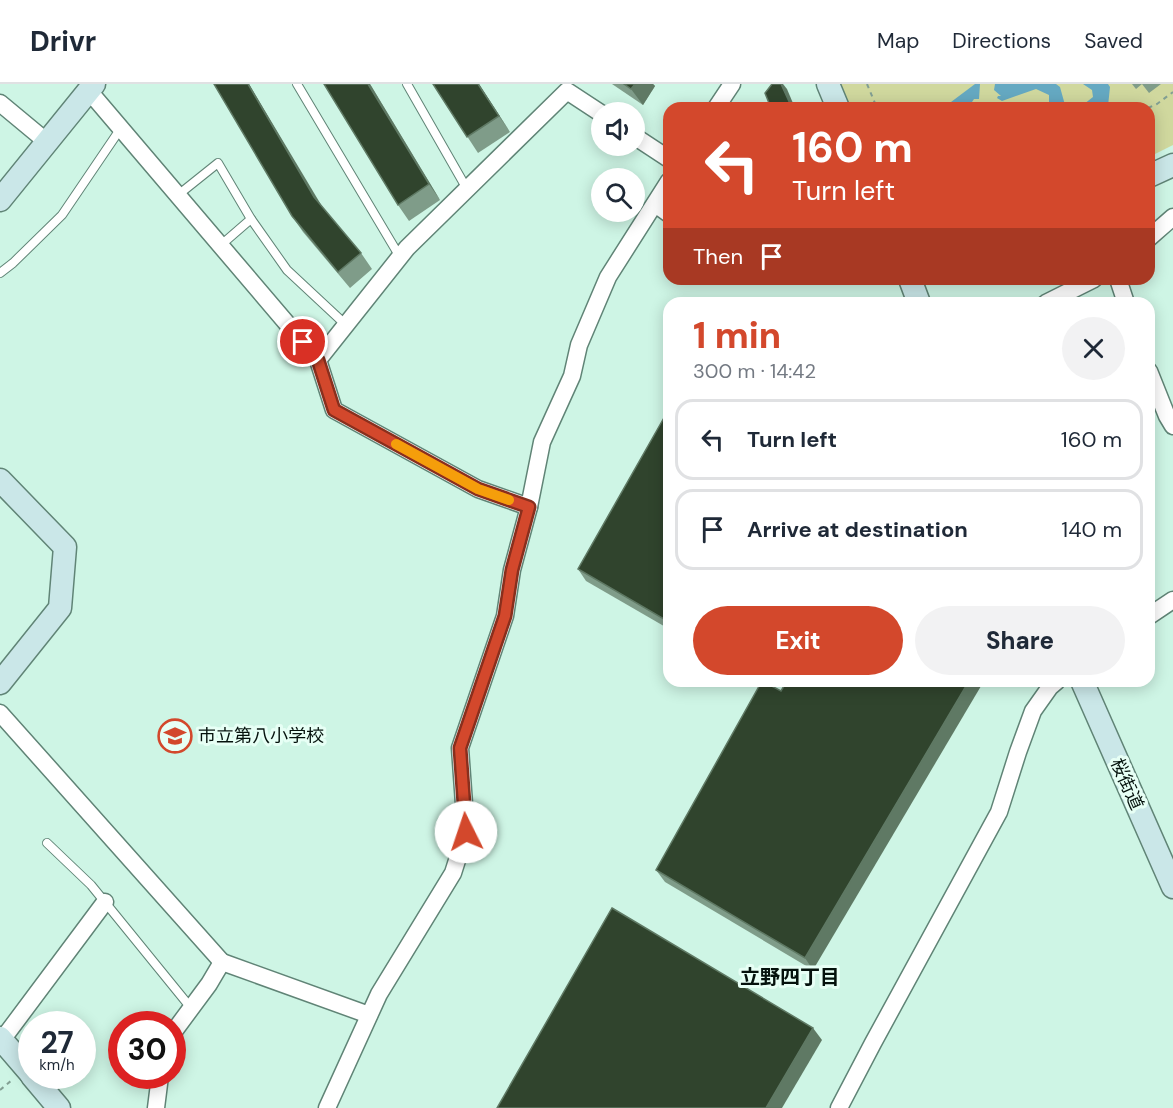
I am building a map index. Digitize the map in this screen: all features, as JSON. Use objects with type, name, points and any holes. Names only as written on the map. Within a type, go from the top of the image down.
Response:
[{"type":"street","points":[[720,102],[732,84]]},
{"type":"street","points":[[828,84],[836,102]]},
{"type":"street","points":[[0,200],[92,87],[120,128],[318,360],[334,410],[478,489],[529,507]]},
{"type":"street","points":[[318,360],[407,248],[565,87],[591,106]]},
{"type":"street","points":[[0,104],[47,142]]},
{"type":"street","points":[[645,143],[663,155]]},
{"type":"street","points":[[1155,173],[1173,165]]},
{"type":"street","points":[[327,1108],[379,994],[453,873],[466,832],[460,748],[505,616],[512,570],[529,507],[542,442],[572,376],[579,345],[608,277],[662,209]]},
{"type":"street","points":[[1155,233],[1173,217]]},
{"type":"street","points":[[1058,297],[1082,285]]},
{"type":"street","points":[[1155,386],[1173,426]]},
{"type":"street","points":[[0,480],[65,547],[60,608],[0,682]]},
{"type":"street","points":[[1155,612],[1173,600]]},
{"type":"street","points":[[838,1108],[999,812],[1033,711],[1050,687]]},
{"type":"street","name":"桜街道","points":[[1085,687],[1173,887]]},
{"type":"street","points":[[0,713],[222,962],[369,1014]]},
{"type":"street","points":[[18,1059],[1,1039],[105,902]]},
{"type":"street","points":[[186,1015],[222,962]]},
{"type":"street","points":[[43,1089],[59,1108]]},
{"type":"street","points":[[156,1108],[158,1089]]},
{"type":"lane","points":[[297,84],[400,258]]},
{"type":"lane","points":[[407,84],[467,189]]},
{"type":"lane","points":[[0,273],[14,263],[62,215],[120,128]]},
{"type":"lane","points":[[177,195],[218,163],[287,270],[346,325]]},
{"type":"lane","points":[[221,245],[252,219]]},
{"type":"lane","points":[[47,843],[91,885],[191,1008]]},
{"type":"path","points":[[867,84],[874,102]]},
{"type":"path","points":[[1155,105],[1173,92]]},
{"type":"green space","points":[[840,84],[1173,84],[1173,145],[1155,154],[1155,102],[848,102]]},
{"type":"water","points":[[975,84],[980,84],[979,99],[974,99],[972,102],[951,102]]},
{"type":"water","points":[[995,84],[1056,84],[1060,87],[1064,102],[1049,102],[1049,95],[1036,89],[1002,101],[997,98],[1001,96],[994,90]]},
{"type":"water","points":[[1083,84],[1108,84],[1110,87],[1108,102],[1087,102],[1093,97],[1092,90]]},
{"type":"building","points":[[214,84],[248,84],[314,197],[361,253],[338,272],[292,216]]},
{"type":"building","points":[[324,84],[368,84],[429,184],[398,205]]},
{"type":"building","points":[[433,84],[478,84],[499,116],[467,137]]},
{"type":"building","points":[[624,84],[635,84],[631,89]]},
{"type":"building","points":[[772,84],[781,84],[789,102],[769,102],[765,93]]},
{"type":"building","points":[[663,420],[663,619],[578,569]]},
{"type":"building","points":[[759,687],[773,687],[781,691],[783,687],[965,687],[805,958],[656,870]]},
{"type":"building","points":[[612,908],[813,1028],[766,1108],[497,1108]]},
{"type":"slow traffic","points":[[396,444],[478,489],[509,500]]},
{"type":"place","name":"市立第八小学校","points":[[175,736]]},
{"type":"district","name":"立野四丁目","points":[[790,977]]},
{"type":"route","points":[[303,342],[318,360],[334,410],[478,489],[529,507],[512,570],[505,616],[460,748],[466,832]]}]
